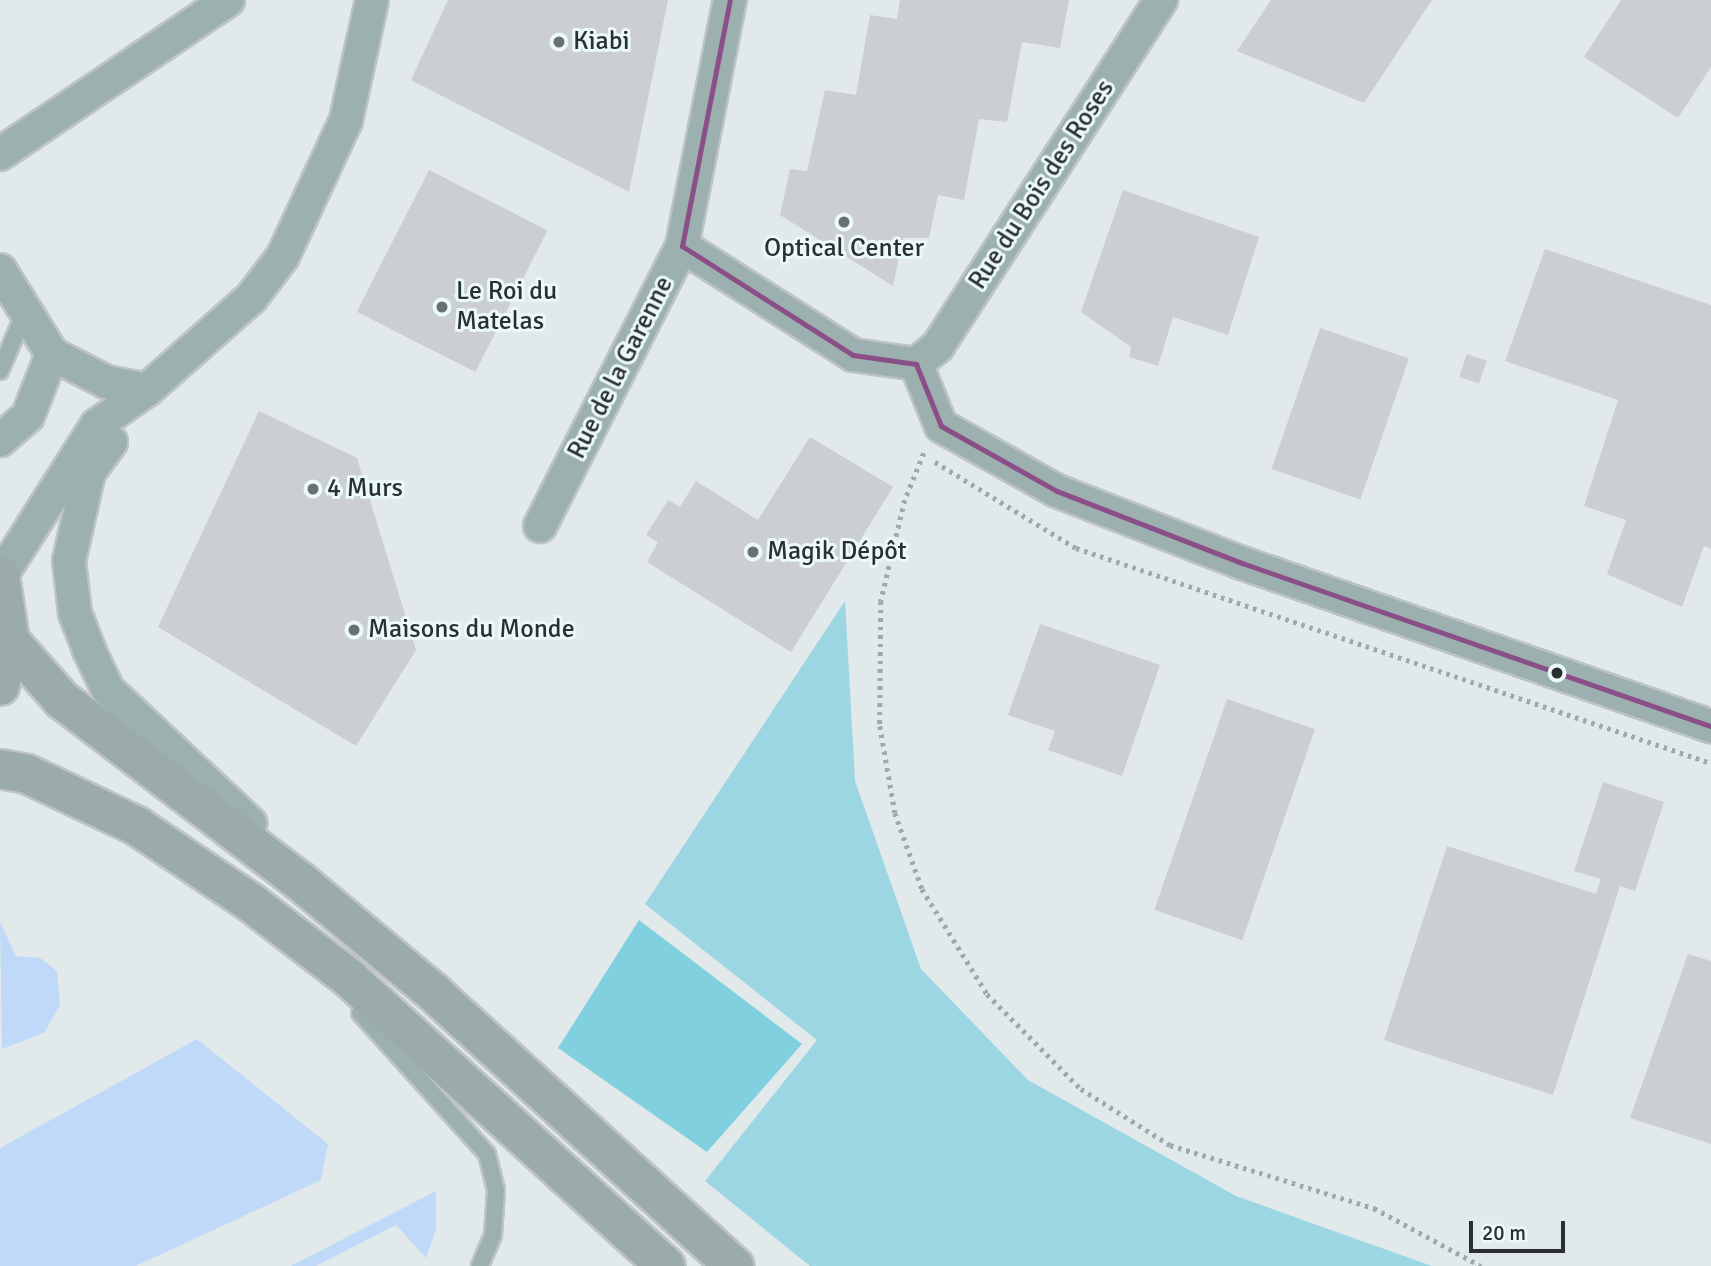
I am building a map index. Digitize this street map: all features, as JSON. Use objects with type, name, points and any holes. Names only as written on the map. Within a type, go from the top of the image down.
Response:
[{"type":"main road","points":[[0,575],[10,641],[0,686]]},
{"type":"main road","points":[[10,641],[62,700],[302,882],[434,993],[734,1266]]},
{"type":"main road","points":[[0,769],[27,774],[137,826],[250,902],[349,978],[665,1266]]},
{"type":"street","points":[[0,154],[228,0]]},
{"type":"street","name":"Rue de la Garenne","points":[[540,526],[682,246],[730,0]]},
{"type":"street","name":"Rue du Bois des Roses","points":[[916,364],[937,346],[1161,0]]},
{"type":"street","points":[[0,575],[97,425],[147,390],[252,298],[283,256],[346,120],[370,1]]},
{"type":"street","points":[[682,246],[853,355],[916,364],[942,426],[1069,496],[1242,563],[1711,726]]},
{"type":"street","points":[[0,270],[52,354],[106,382],[147,390]]},
{"type":"street","points":[[0,440],[28,416],[52,354]]},
{"type":"street","points":[[147,390],[89,472],[69,561],[75,613],[108,690],[266,838],[302,882]]},
{"type":"lane","points":[[0,371],[25,312]]},
{"type":"lane","points":[[250,902],[474,1134],[496,1189],[493,1235],[480,1266]]},
{"type":"path","points":[[942,426],[923,454],[881,601],[880,726],[895,813],[922,889],[987,994],[1081,1089],[1170,1145],[1374,1208],[1481,1266]]},
{"type":"path","points":[[923,454],[1076,548],[1711,764]]},
{"type":"shaded area","points":[[845,601],[855,781],[921,969],[1028,1080],[1236,1196],[1432,1266],[810,1266],[705,1181],[817,1040],[645,904]]},
{"type":"shaded area","points":[[639,920],[802,1044],[707,1152],[558,1048]]},
{"type":"shaded area","points":[[0,922],[16,956],[40,958],[57,971],[60,1005],[44,1033],[2,1049]]},
{"type":"shaded area","points":[[197,1039],[328,1144],[321,1180],[136,1266],[0,1266],[0,1148]]},
{"type":"shaded area","points":[[436,1191],[436,1229],[426,1258],[396,1225],[316,1266],[291,1266]]},
{"type":"building","points":[[448,0],[668,0],[629,192],[411,80]]},
{"type":"building","points":[[900,0],[1069,0],[1060,48],[1022,42],[1007,122],[979,119],[964,200],[938,195],[929,238],[903,238],[893,286],[780,215],[790,169],[807,171],[825,90],[856,95],[870,15],[897,19]]},
{"type":"building","points":[[1271,0],[1432,0],[1364,103],[1237,51]]},
{"type":"building","points":[[1621,0],[1711,0],[1711,67],[1678,118],[1584,57]]},
{"type":"building","points":[[429,170],[548,230],[475,372],[357,312]]},
{"type":"building","points":[[1123,190],[1259,237],[1228,335],[1173,317],[1158,366],[1129,357],[1131,347],[1081,312]]},
{"type":"building","points":[[1545,249],[1711,305],[1711,549],[1704,546],[1682,607],[1607,574],[1626,520],[1584,506],[1618,400],[1505,361]]},
{"type":"building","points":[[1320,328],[1409,359],[1360,499],[1271,469]]},
{"type":"building","points":[[1467,354],[1487,361],[1479,384],[1459,377]]},
{"type":"building","points":[[259,411],[357,458],[416,650],[356,746],[158,627]]},
{"type":"building","name":"Magik Dépôt","points":[[810,437],[893,487],[791,652],[647,562],[658,542],[646,535],[668,500],[680,507],[696,481],[758,520]]},
{"type":"building","points":[[1040,624],[1160,665],[1122,776],[1048,750],[1055,731],[1008,715]]},
{"type":"building","points":[[1227,699],[1315,729],[1242,940],[1154,910]]},
{"type":"building","points":[[1603,782],[1664,802],[1635,891],[1620,886],[1553,1095],[1384,1040],[1447,846],[1596,894],[1601,879],[1574,871]]},
{"type":"building","points":[[1688,954],[1711,961],[1711,1144],[1630,1118]]},
{"type":"transit line","points":[[682,246],[730,0]]},
{"type":"transit line","points":[[682,246],[853,355],[916,364]]},
{"type":"transit line","points":[[916,364],[941,426],[1057,491],[1242,563],[1711,726]]},
{"type":"place","name":"Kiabi","points":[[559,42]]},
{"type":"place","name":"Optical Center","points":[[844,222]]},
{"type":"place","name":"Le Roi du Matelas","points":[[442,307]]},
{"type":"place","name":"4 Murs","points":[[313,489]]},
{"type":"place","name":"Magik Dépôt","points":[[753,552]]},
{"type":"place","name":"Maisons du Monde","points":[[354,630]]}]
